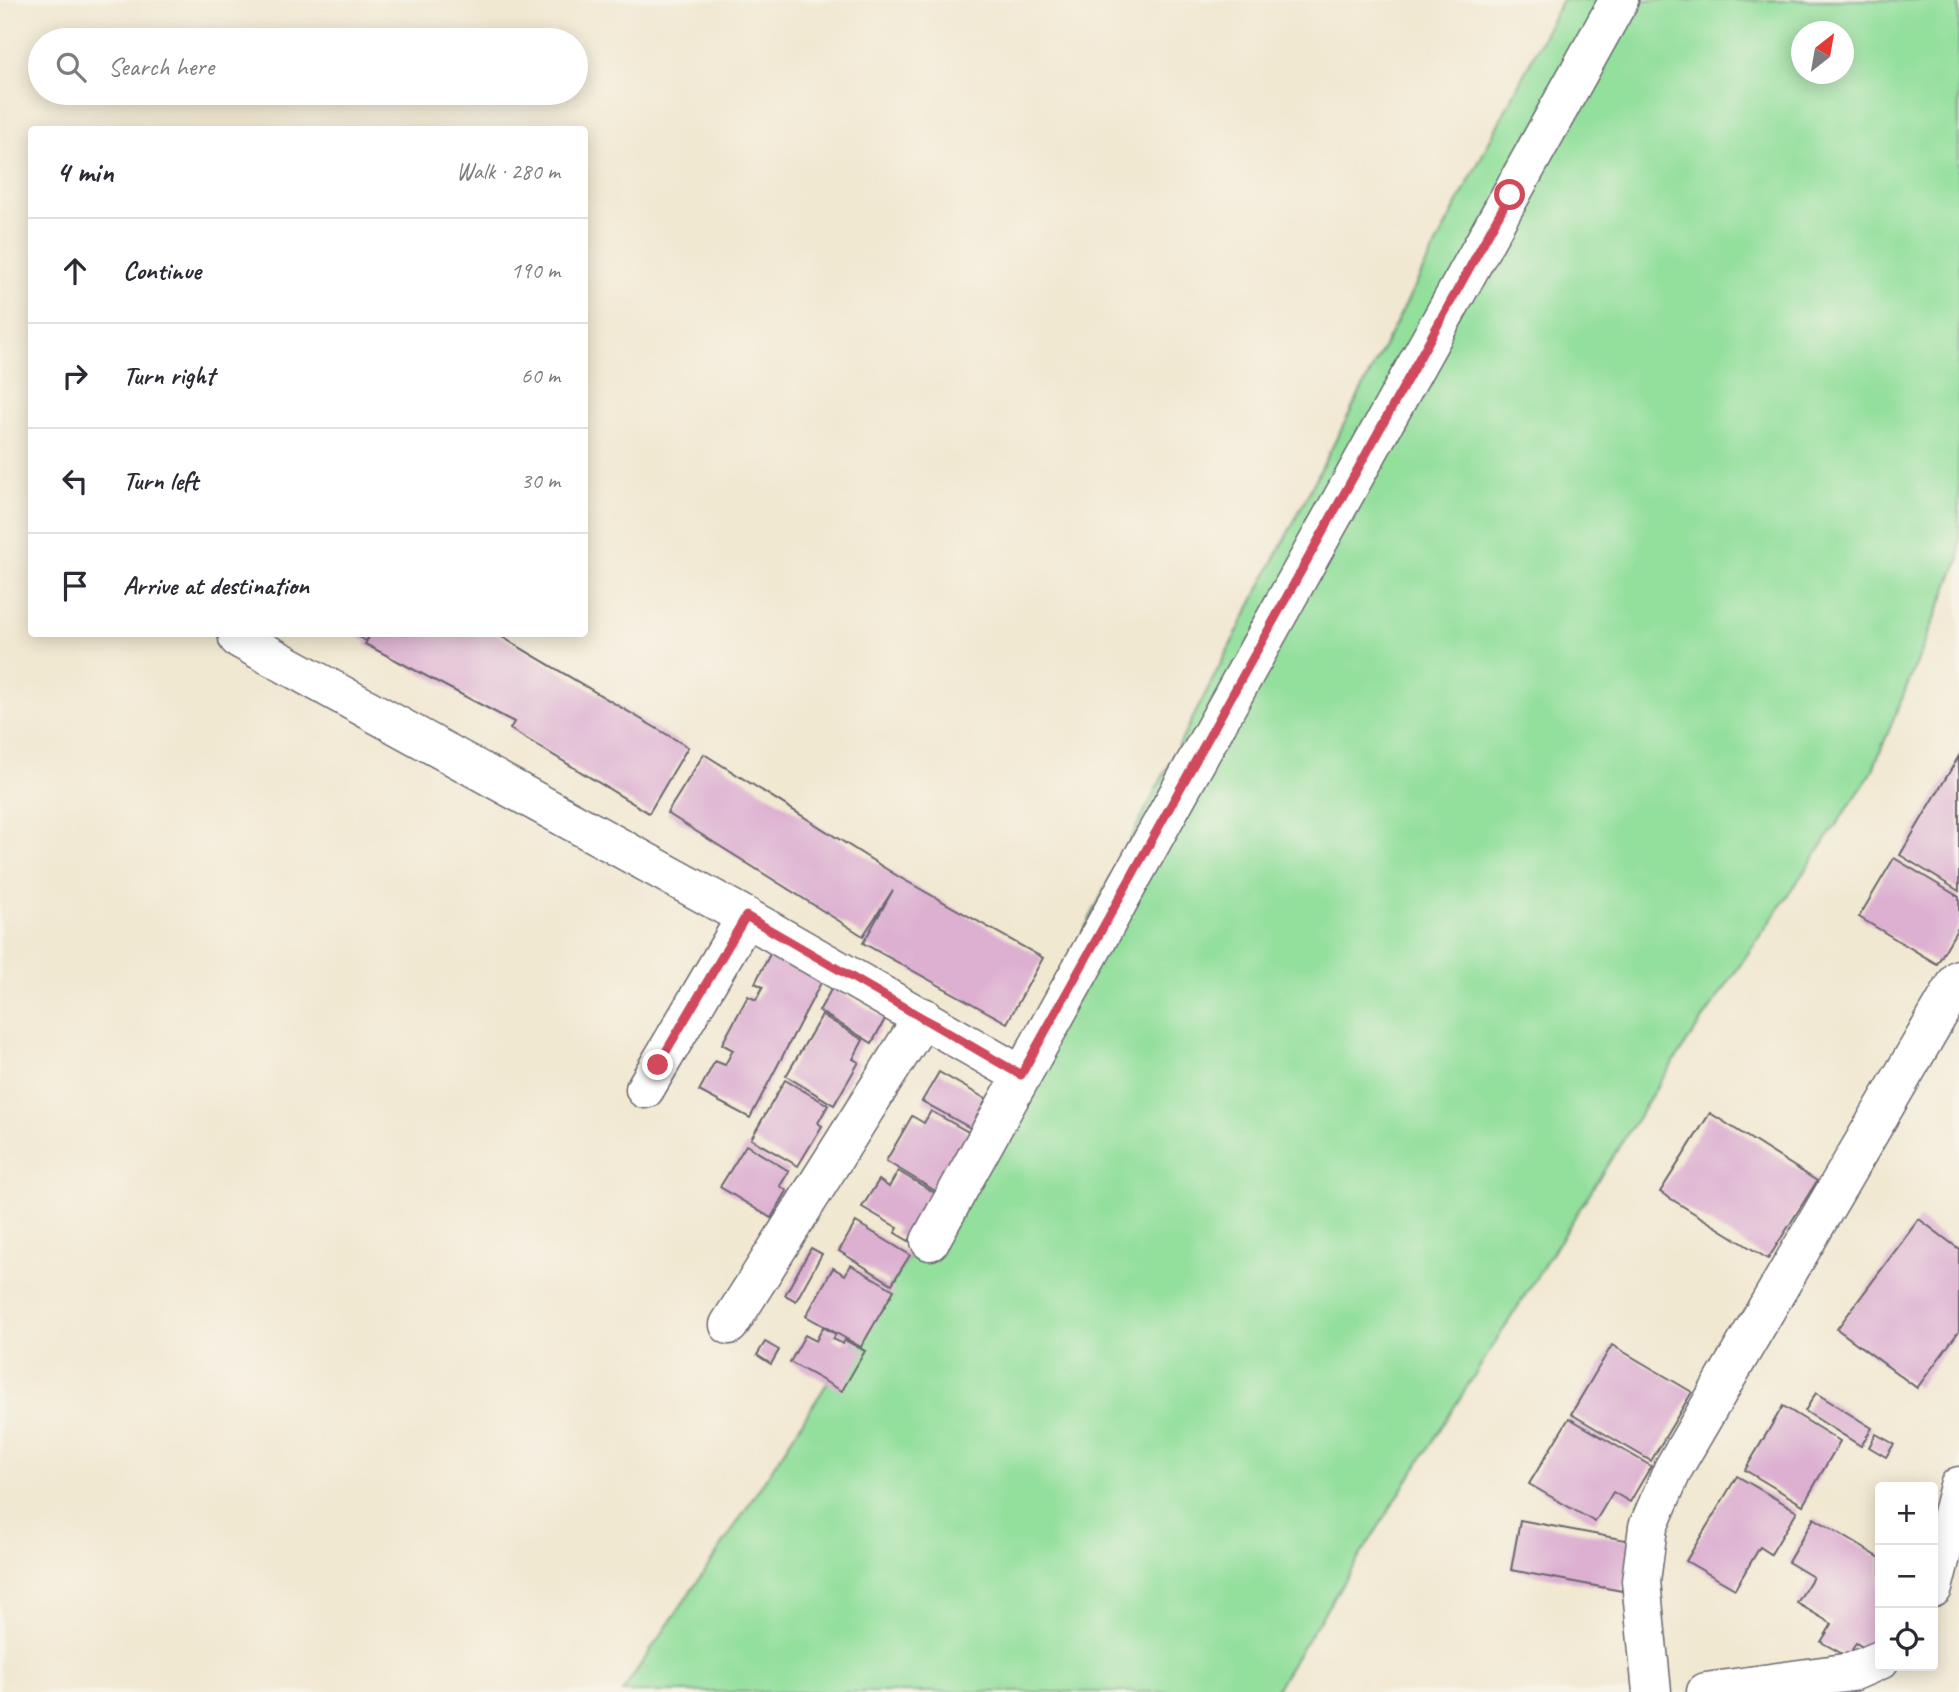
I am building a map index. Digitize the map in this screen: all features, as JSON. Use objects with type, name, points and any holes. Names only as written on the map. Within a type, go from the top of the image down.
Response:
[{"type":"street","points":[[930,1241],[1619,0]]},
{"type":"street","points":[[238,638],[746,916],[1021,1075]]},
{"type":"street","points":[[645,1089],[746,916]]},
{"type":"street","points":[[1652,1692],[1641,1581],[1648,1527],[1673,1469],[1959,979]]},
{"type":"street","points":[[729,1325],[923,1017]]},
{"type":"street","points":[[1938,1568],[1959,1486]]},
{"type":"street","points":[[1706,1692],[1852,1672],[1875,1662]]},
{"type":"green space","points":[[1562,0],[1959,0],[1959,560],[1871,774],[1660,1082],[1274,1692],[622,1692],[728,1537],[944,1202]]},
{"type":"building","points":[[369,637],[502,637],[688,747],[649,813],[510,729],[514,722],[365,644]]},
{"type":"building","points":[[704,754],[899,877],[1043,958],[1007,1023],[863,943],[893,890],[863,936],[667,813]]},
{"type":"building","points":[[1959,756],[1959,891],[1900,855]]},
{"type":"building","points":[[1894,858],[1959,897],[1959,926],[1937,964],[1859,917]]},
{"type":"building","points":[[771,952],[823,979],[750,1118],[699,1091],[715,1061],[725,1065],[733,1050],[722,1044],[748,996],[756,1000],[763,987],[755,983]]},
{"type":"building","points":[[832,988],[885,1019],[872,1043],[819,1011]]},
{"type":"building","points":[[822,1015],[863,1040],[853,1059],[859,1062],[834,1105],[786,1076]]},
{"type":"building","points":[[939,1072],[993,1103],[976,1131],[922,1101]]},
{"type":"building","points":[[785,1080],[828,1105],[818,1123],[822,1126],[798,1166],[751,1139]]},
{"type":"building","points":[[931,1111],[970,1133],[944,1196],[886,1161],[912,1116],[924,1123]]},
{"type":"building","points":[[1710,1113],[1817,1181],[1768,1259],[1660,1192]]},
{"type":"building","points":[[746,1145],[789,1171],[780,1186],[787,1191],[771,1218],[720,1187]]},
{"type":"building","points":[[898,1171],[938,1195],[916,1240],[911,1237],[909,1241],[895,1233],[898,1228],[862,1207],[879,1180],[889,1187]]},
{"type":"building","points":[[1919,1219],[1959,1249],[1959,1331],[1917,1388],[1837,1329]]},
{"type":"building","points":[[856,1222],[910,1255],[892,1284],[839,1251]]},
{"type":"building","points":[[811,1248],[822,1254],[796,1301],[785,1295]]},
{"type":"building","points":[[851,1265],[894,1290],[861,1347],[806,1316],[833,1268],[845,1275]]},
{"type":"building","points":[[823,1327],[836,1334],[833,1339],[843,1344],[845,1340],[865,1351],[842,1391],[790,1362],[805,1335],[816,1341]]},
{"type":"building","points":[[765,1342],[779,1350],[771,1364],[757,1355]]},
{"type":"building","points":[[1612,1345],[1692,1392],[1651,1461],[1571,1414]]},
{"type":"building","points":[[1816,1393],[1872,1428],[1861,1446],[1805,1411]]},
{"type":"building","points":[[1783,1406],[1840,1441],[1803,1505],[1745,1470]]},
{"type":"building","points":[[1569,1418],[1651,1466],[1630,1502],[1613,1492],[1595,1522],[1529,1484]]},
{"type":"building","points":[[1876,1434],[1894,1444],[1886,1457],[1869,1447]]},
{"type":"building","points":[[1737,1476],[1797,1511],[1771,1554],[1760,1547],[1735,1589],[1686,1561]]},
{"type":"building","points":[[1814,1518],[1875,1555],[1875,1648],[1872,1653],[1856,1643],[1848,1657],[1821,1642],[1832,1624],[1797,1603],[1813,1577],[1788,1562]]},
{"type":"building","points":[[1520,1520],[1631,1541],[1622,1591],[1511,1570]]},
{"type":"route","points":[[658,1065],[746,916],[1021,1075],[1510,195]]}]
